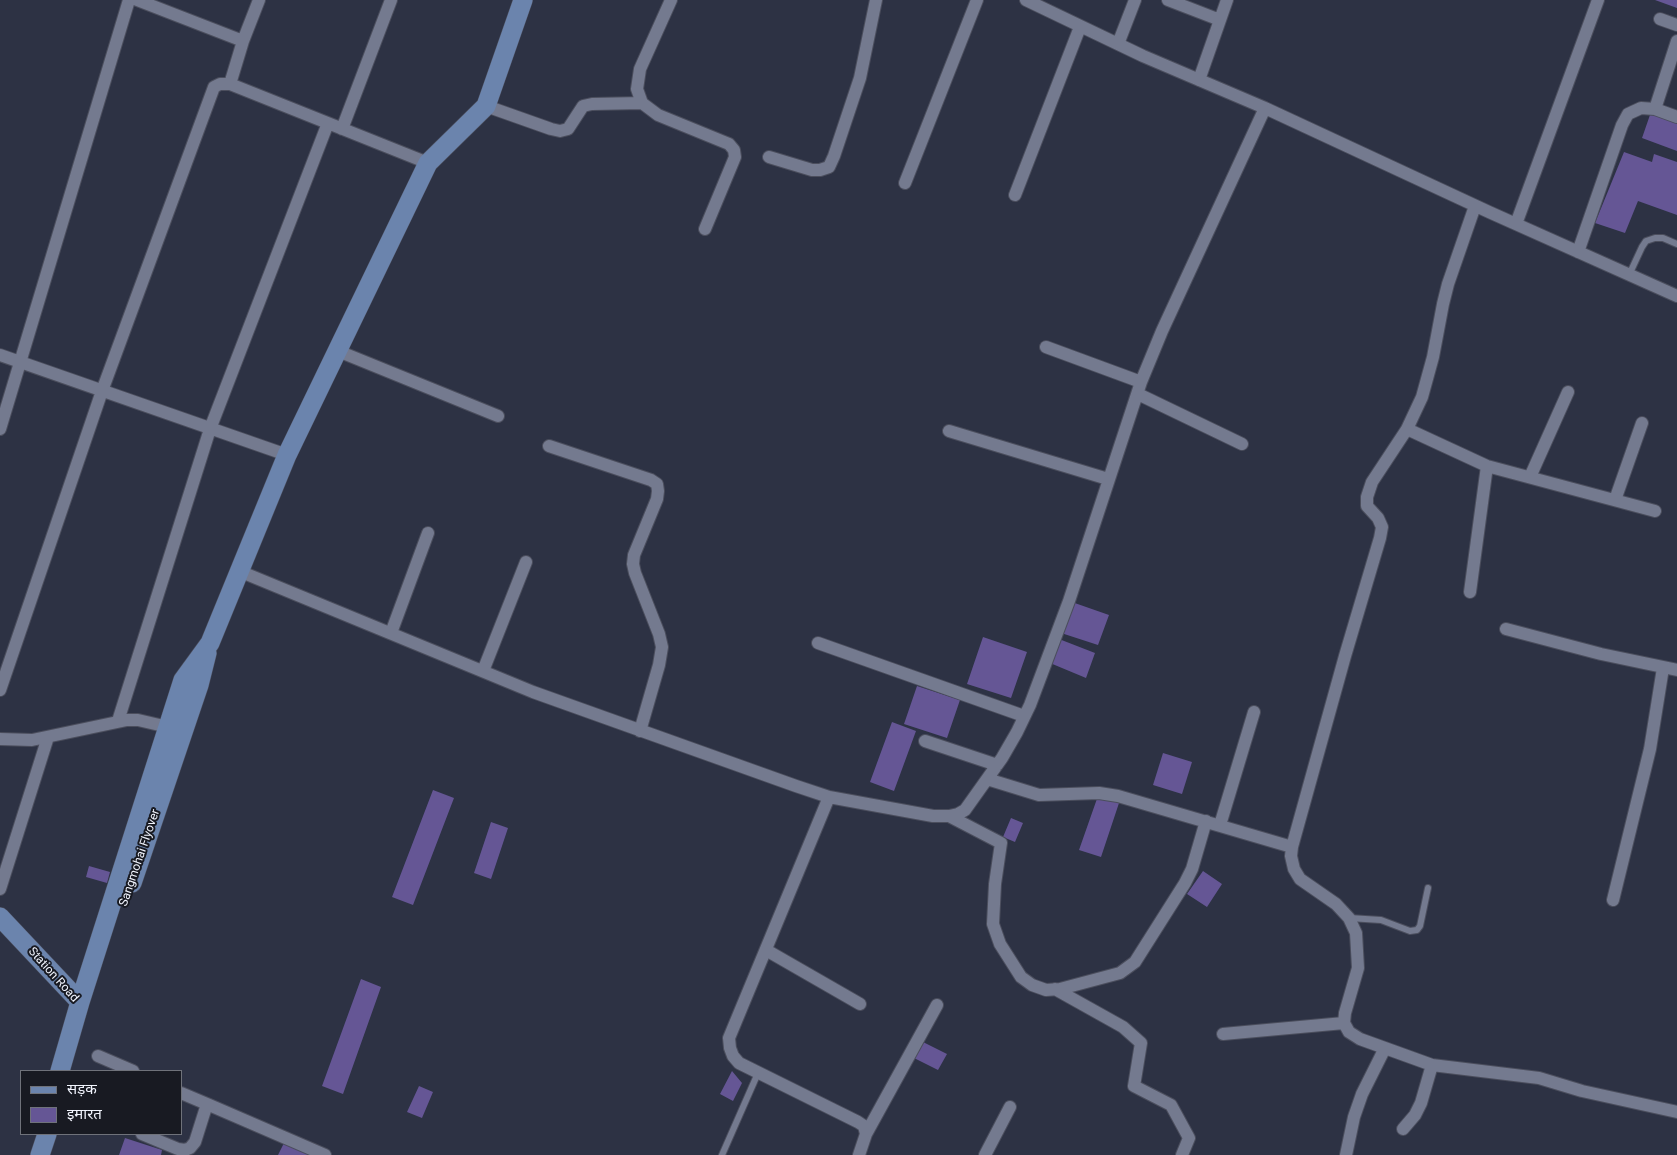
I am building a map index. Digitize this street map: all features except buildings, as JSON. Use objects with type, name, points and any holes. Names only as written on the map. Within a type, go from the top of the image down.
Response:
[{"type":"main road","points":[[84,1004],[183,680],[210,643],[287,455],[428,163],[486,106],[523,0]]},
{"type":"main road","name":"Sangmohai Flyover","points":[[67,1070],[84,1004],[147,840],[199,685],[210,643]]},
{"type":"main road","name":"Station Road","points":[[0,917],[84,1004],[60,1070]]},
{"type":"main road","points":[[38,1155],[42,1135]]},
{"type":"main road","points":[[38,1155],[47,1135]]},
{"type":"street","points":[[0,429],[128,0]]},
{"type":"street","points":[[137,0],[243,40]]},
{"type":"street","points":[[230,84],[243,40],[259,0]]},
{"type":"street","points":[[342,129],[391,0]]},
{"type":"street","points":[[671,0],[640,70],[637,89],[642,103],[658,115],[729,144],[734,150],[735,157],[705,229]]},
{"type":"street","points":[[769,157],[812,170],[829,167],[860,78],[876,0]]},
{"type":"street","points":[[905,183],[977,0]]},
{"type":"street","points":[[1026,0],[1118,44],[1265,108],[1475,206],[1677,296]]},
{"type":"street","points":[[1118,44],[1136,0]]},
{"type":"street","points":[[1168,0],[1220,20]]},
{"type":"street","points":[[1199,80],[1227,0]]},
{"type":"street","points":[[1516,224],[1598,0]]},
{"type":"street","points":[[1660,19],[1677,24]]},
{"type":"street","points":[[1015,195],[1080,26]]},
{"type":"street","points":[[1654,109],[1677,41]]},
{"type":"street","points":[[0,690],[102,391],[214,87],[220,84],[230,84],[428,163]]},
{"type":"street","points":[[486,106],[551,130],[560,131],[568,129],[584,106],[592,104],[642,103]]},
{"type":"street","points":[[240,571],[533,692],[829,797],[933,816],[949,816],[965,810],[997,765],[1017,732],[1024,716],[1069,601],[1108,479],[1162,331],[1265,108]]},
{"type":"street","points":[[1578,252],[1622,125],[1628,114],[1641,108],[1654,109],[1677,117]]},
{"type":"street","points":[[118,721],[210,429],[328,123]]},
{"type":"street","points":[[1475,206],[1444,298],[1428,377],[1422,397],[1407,429],[1372,482],[1367,497],[1367,506],[1378,518],[1382,527],[1380,538],[1345,656],[1291,856],[1294,868],[1300,879],[1336,904],[1348,918],[1356,933],[1358,968],[1345,1012],[1344,1023],[1349,1032],[1360,1039],[1432,1065],[1539,1078],[1582,1091],[1677,1112]]},
{"type":"street","points":[[1046,346],[1140,388],[1242,444]]},
{"type":"street","points":[[338,351],[498,416]]},
{"type":"street","points":[[0,355],[287,455]]},
{"type":"street","points":[[1530,477],[1568,392]]},
{"type":"street","points":[[1614,500],[1642,423]]},
{"type":"street","points":[[1407,429],[1487,466],[1655,511]]},
{"type":"street","points":[[948,432],[1108,479]]},
{"type":"street","points":[[549,446],[651,480],[657,484],[657,499],[634,555],[633,564],[662,647],[659,665],[640,730]]},
{"type":"street","points":[[1470,592],[1487,466]]},
{"type":"street","points":[[391,634],[428,533]]},
{"type":"street","points":[[482,671],[526,562]]},
{"type":"street","points":[[1506,629],[1601,654],[1677,670]]},
{"type":"street","points":[[818,643],[1024,716]]},
{"type":"street","points":[[1613,900],[1650,749],[1663,668]]},
{"type":"street","points":[[1220,826],[1254,712]]},
{"type":"street","points":[[0,739],[32,740],[118,721],[138,720],[168,727]]},
{"type":"street","points":[[0,889],[48,737]]},
{"type":"street","points":[[925,740],[997,765]]},
{"type":"street","points":[[987,779],[1040,796],[1102,793],[1206,821],[1292,848]]},
{"type":"street","points":[[829,797],[729,1038],[730,1048],[733,1056],[739,1063],[858,1122],[864,1126],[866,1134]]},
{"type":"street","points":[[949,816],[1001,843],[995,884],[993,924],[1000,944],[1021,978],[1032,985],[1046,990],[1055,990],[1120,973],[1134,962],[1185,883],[1192,869],[1206,821]]},
{"type":"street","points":[[766,950],[860,1004]]},
{"type":"street","points":[[1055,990],[1123,1027],[1141,1043],[1134,1086],[1171,1105],[1189,1138],[1182,1155]]},
{"type":"street","points":[[859,1155],[866,1134],[937,1005]]},
{"type":"street","points":[[1223,1034],[1344,1023]]},
{"type":"street","points":[[1346,1155],[1354,1117],[1362,1094],[1384,1048]]},
{"type":"street","points":[[98,1056],[130,1070]]},
{"type":"street","points":[[1403,1129],[1421,1103],[1432,1065]]},
{"type":"street","points":[[182,1093],[325,1155]]},
{"type":"street","points":[[144,1135],[178,1149],[185,1150],[190,1148],[195,1142],[207,1104]]},
{"type":"street","points":[[984,1155],[1010,1107]]},
{"type":"lane","points":[[1629,275],[1646,241],[1663,238],[1677,244]]},
{"type":"lane","points":[[1348,918],[1382,920],[1410,931],[1417,930],[1420,926],[1428,888]]},
{"type":"lane","points":[[722,1155],[758,1073]]}]
